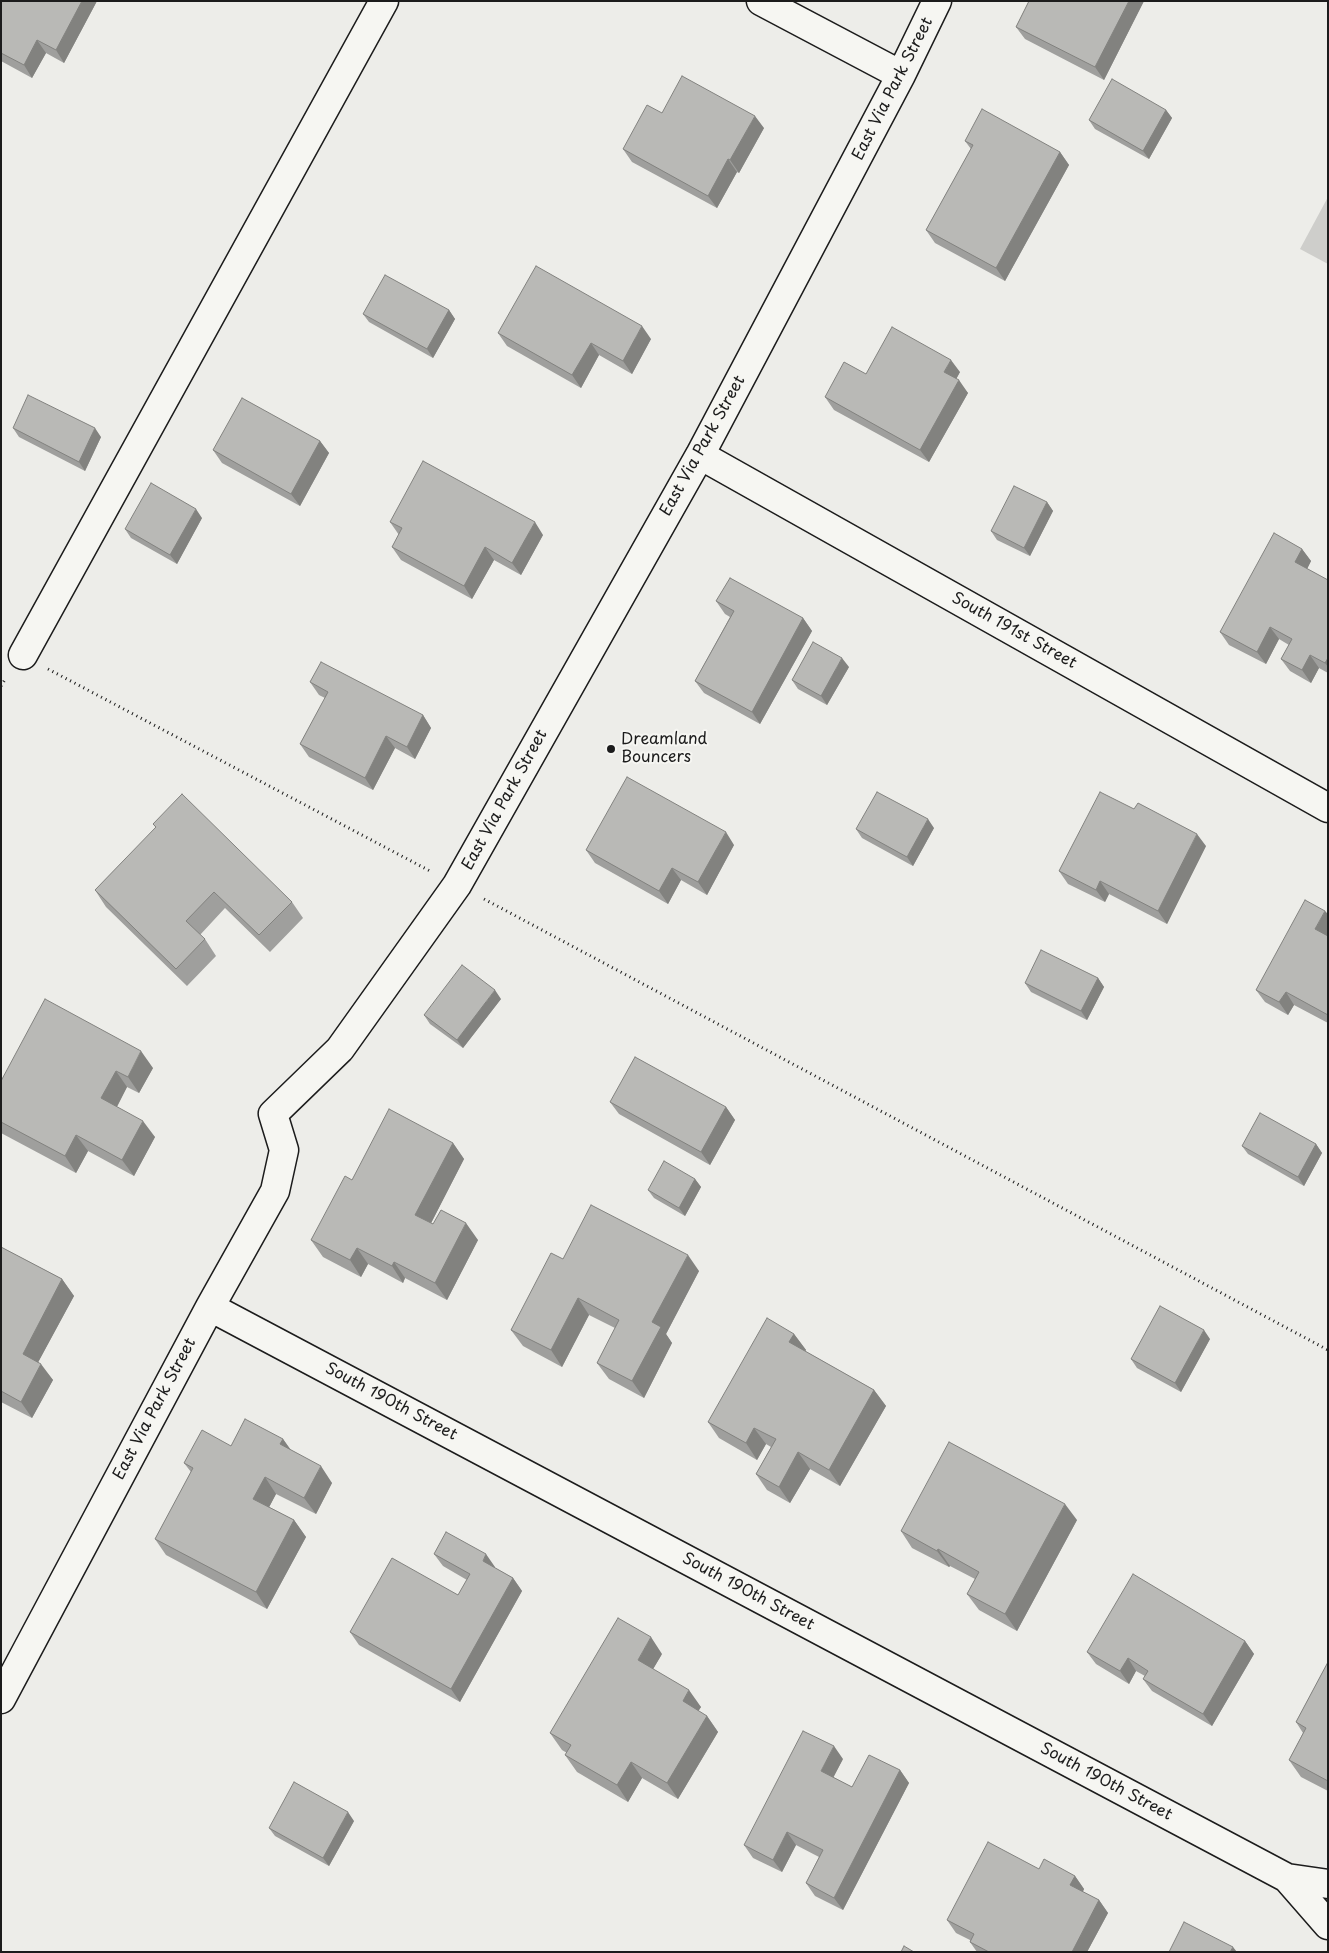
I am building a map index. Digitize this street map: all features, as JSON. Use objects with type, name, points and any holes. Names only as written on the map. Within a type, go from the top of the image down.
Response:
[{"type":"street","points":[[23,655],[384,1]]},
{"type":"street","points":[[761,1],[901,76]]},
{"type":"street","name":"East Via Park Street","points":[[1,1699],[210,1306],[275,1191],[284,1150],[273,1114],[340,1049],[457,885],[700,455],[901,76],[938,1]]},
{"type":"street","name":"South 191st Street","points":[[700,455],[1328,808]]},
{"type":"street","name":"South 190th Street","points":[[210,1306],[1287,1878],[1328,1884]]},
{"type":"street","name":"South 190th Street","points":[[1287,1878],[1328,1925]]},
{"type":"path","points":[[23,655],[1328,1350]]},
{"type":"shaded area","points":[[1328,197],[1328,264],[1300,249]]},
{"type":"building","points":[[1,1],[82,1],[56,50],[37,40],[24,65],[1,53]]},
{"type":"building","points":[[1029,1],[1129,1],[1095,67],[1016,27]]},
{"type":"building","points":[[682,76],[755,116],[708,196],[623,149],[647,105],[662,113]]},
{"type":"building","points":[[1112,79],[1166,110],[1143,151],[1089,120]]},
{"type":"building","points":[[982,109],[1060,152],[996,268],[926,230],[973,145],[965,141]]},
{"type":"building","points":[[536,266],[642,326],[623,361],[591,343],[572,375],[498,333]]},
{"type":"building","points":[[385,275],[449,310],[427,349],[363,314]]},
{"type":"building","points":[[892,327],[951,360],[944,372],[959,380],[920,450],[825,397],[844,362],[866,374]]},
{"type":"building","points":[[28,395],[95,428],[79,462],[13,428]]},
{"type":"building","points":[[242,398],[320,441],[291,494],[213,450]]},
{"type":"building","points":[[423,461],[535,522],[512,563],[485,547],[464,586],[392,547],[402,528],[390,522]]},
{"type":"building","points":[[151,483],[196,509],[170,555],[125,529]]},
{"type":"building","points":[[1014,486],[1047,502],[1024,548],[991,531]]},
{"type":"building","points":[[1274,533],[1302,549],[1295,562],[1328,580],[1328,658],[1325,663],[1310,655],[1302,670],[1281,659],[1292,639],[1270,627],[1257,652],[1220,632]]},
{"type":"building","points":[[730,578],[803,618],[752,712],[695,681],[734,611],[716,601]]},
{"type":"building","points":[[813,642],[842,658],[821,696],[792,680]]},
{"type":"building","points":[[321,662],[423,715],[407,747],[386,736],[365,778],[300,744],[328,692],[310,682]]},
{"type":"building","points":[[627,777],[726,832],[698,882],[672,868],[659,891],[586,850]]},
{"type":"building","points":[[877,792],[928,819],[907,857],[856,829]]},
{"type":"building","points":[[1100,792],[1134,809],[1138,803],[1197,834],[1158,911],[1100,881],[1096,890],[1059,871]]},
{"type":"building","points":[[182,794],[292,902],[259,935],[214,892],[186,921],[205,939],[176,969],[95,890],[156,827],[153,824]]},
{"type":"building","points":[[1305,900],[1325,911],[1315,929],[1328,936],[1328,1015],[1286,992],[1279,1002],[1256,990]]},
{"type":"building","points":[[1041,950],[1098,978],[1081,1011],[1025,983]]},
{"type":"building","points":[[462,965],[495,990],[457,1040],[424,1015]]},
{"type":"building","points":[[45,999],[141,1051],[128,1077],[116,1071],[101,1098],[143,1121],[122,1160],[76,1135],[65,1156],[1,1122],[1,1081]]},
{"type":"building","points":[[635,1057],[726,1107],[701,1152],[610,1102]]},
{"type":"building","points":[[389,1109],[453,1143],[415,1215],[433,1224],[441,1210],[466,1223],[435,1283],[394,1262],[392,1266],[357,1248],[350,1260],[311,1240],[345,1176],[352,1180]]},
{"type":"building","points":[[1260,1113],[1316,1144],[1298,1177],[1242,1146]]},
{"type":"building","points":[[664,1161],[695,1179],[679,1208],[648,1190]]},
{"type":"building","points":[[591,1205],[688,1255],[652,1322],[661,1327],[632,1381],[597,1363],[619,1320],[578,1298],[551,1350],[511,1330],[551,1253],[563,1259]]},
{"type":"building","points":[[1,1247],[62,1279],[23,1354],[41,1364],[21,1402],[1,1391]]},
{"type":"building","points":[[1160,1306],[1204,1330],[1175,1383],[1131,1359]]},
{"type":"building","points":[[767,1318],[794,1334],[789,1342],[874,1390],[829,1470],[798,1452],[779,1487],[756,1474],[776,1439],[754,1428],[746,1443],[708,1422]]},
{"type":"building","points":[[245,1419],[283,1439],[280,1444],[321,1466],[304,1498],[265,1477],[253,1499],[294,1520],[256,1592],[155,1539],[193,1468],[184,1463],[202,1430],[231,1446]]},
{"type":"building","points":[[949,1442],[1065,1504],[1005,1614],[967,1594],[979,1572],[901,1531]]},
{"type":"building","points":[[446,1532],[486,1554],[483,1561],[513,1578],[451,1689],[350,1632],[392,1558],[458,1595],[470,1574],[434,1554]]},
{"type":"building","points":[[1133,1574],[1245,1641],[1203,1714],[1143,1679],[1148,1671],[1128,1658],[1120,1671],[1087,1652]]},
{"type":"building","points":[[618,1618],[651,1637],[638,1660],[689,1690],[683,1701],[707,1716],[667,1783],[631,1762],[617,1785],[565,1755],[571,1745],[550,1733]]},
{"type":"building","points":[[1328,1662],[1328,1781],[1289,1760],[1306,1728],[1296,1722]]},
{"type":"building","points":[[803,1731],[834,1746],[821,1771],[852,1787],[869,1755],[900,1770],[834,1898],[806,1883],[823,1850],[787,1832],[773,1860],[744,1845]]},
{"type":"building","points":[[294,1782],[348,1812],[323,1858],[269,1828]]},
{"type":"building","points":[[988,1842],[1039,1869],[1044,1859],[1075,1876],[1070,1885],[1099,1900],[1072,1952],[989,1952],[970,1942],[974,1934],[947,1920]]},
{"type":"building","points":[[1184,1922],[1233,1947],[1230,1952],[1169,1952]]},
{"type":"building","points":[[904,1946],[914,1952],[901,1952]]},
{"type":"place","name":"Dreamland Bouncers","points":[[611,749]]}]
